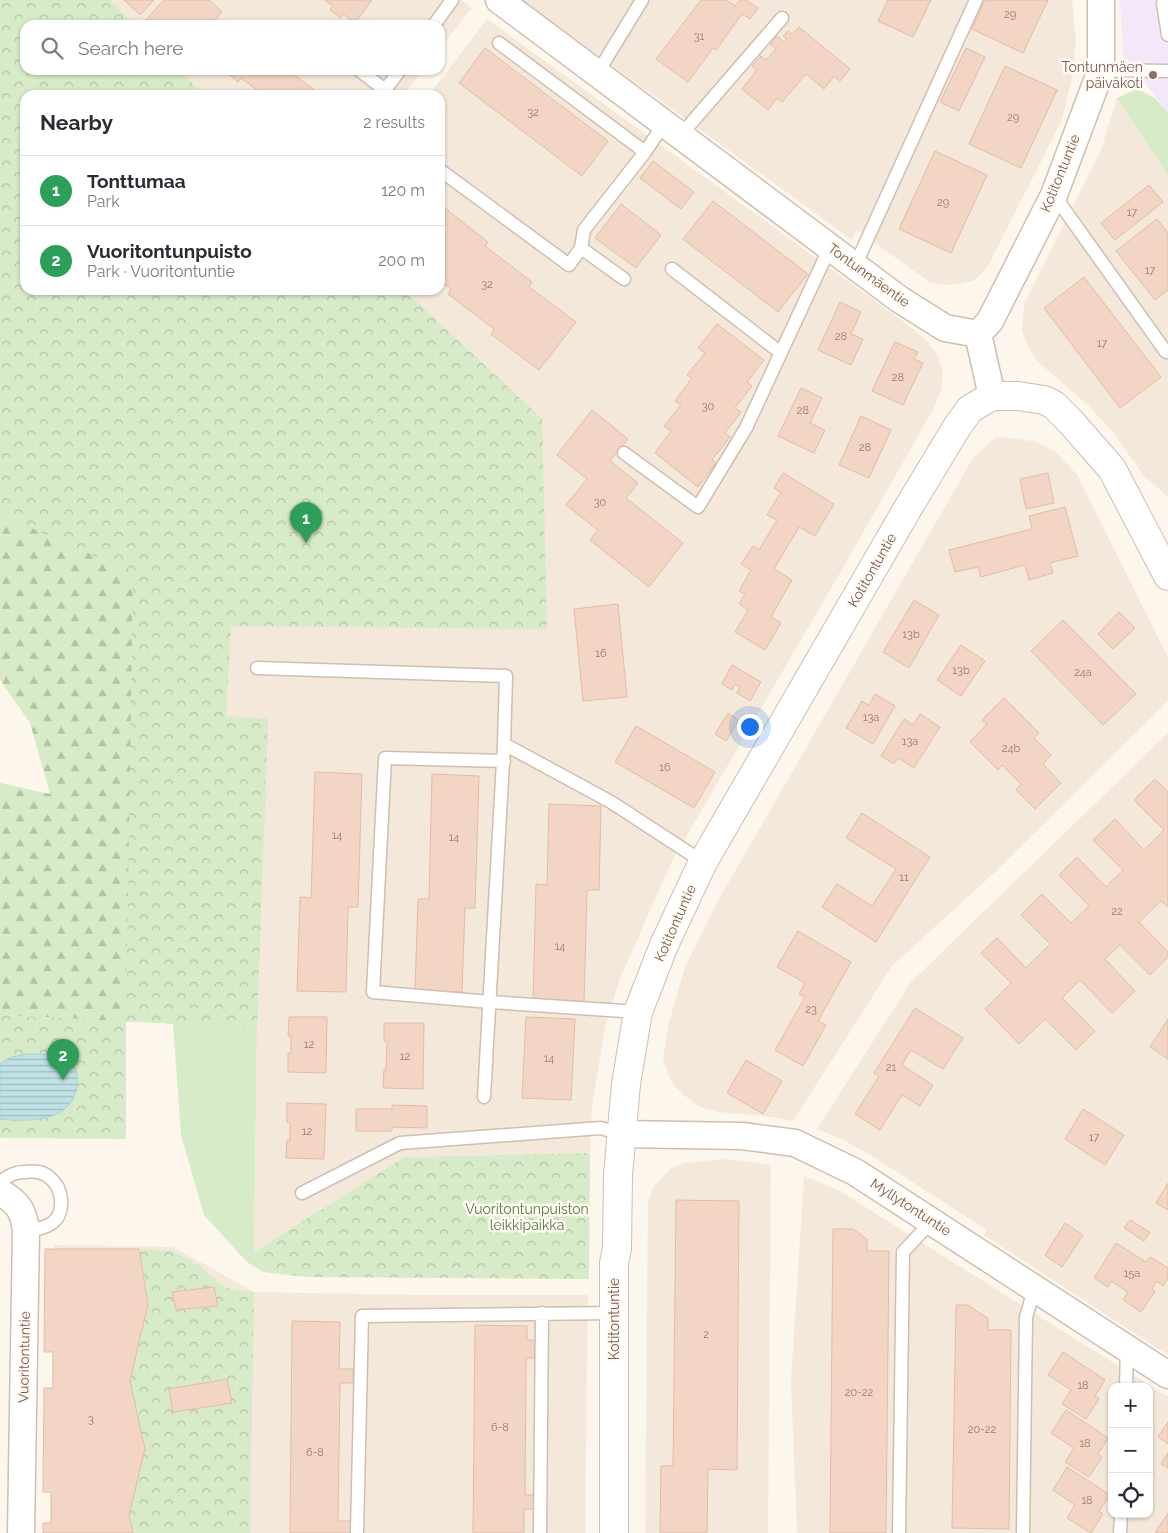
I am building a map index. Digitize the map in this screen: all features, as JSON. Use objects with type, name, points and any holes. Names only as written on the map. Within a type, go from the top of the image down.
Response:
[{"type":"street","name":"Tontunmäentie","points":[[499,0],[899,299],[945,328],[978,334]]},
{"type":"street","name":"Kotitontuntie","points":[[978,334],[990,321],[1054,195],[1101,70],[1101,0]]},
{"type":"street","points":[[978,334],[992,396],[1018,396],[1044,400],[1054,406],[1070,421],[1112,469],[1168,576]]},
{"type":"street","name":"Kotitontuntie","points":[[614,1533],[614,1263],[617,1248],[618,1175],[626,1084],[638,1012],[664,945],[703,862],[957,427],[970,409],[992,396]]},
{"type":"street","name":"Myllytontuntie","points":[[621,1134],[742,1136],[795,1143],[855,1172],[1168,1374]]},
{"type":"street","name":"Vuoritontuntie","points":[[0,1192],[12,1199],[24,1214],[26,1230],[21,1533]]},
{"type":"lane","points":[[438,20],[452,0]]},
{"type":"lane","points":[[595,72],[603,64],[642,0]]},
{"type":"lane","points":[[853,264],[860,255],[976,0]]},
{"type":"lane","points":[[1163,3],[1168,36]]},
{"type":"lane","points":[[445,174],[568,265],[582,248],[584,230],[645,152],[672,130],[782,18]]},
{"type":"lane","points":[[499,43],[645,152]]},
{"type":"lane","points":[[1101,70],[1168,71]]},
{"type":"lane","points":[[366,75],[386,90],[396,75]]},
{"type":"lane","points":[[1054,195],[1166,352]]},
{"type":"lane","points":[[624,453],[698,507],[746,428],[830,247]]},
{"type":"lane","points":[[582,248],[624,280]]},
{"type":"lane","points":[[672,269],[781,354]]},
{"type":"lane","points":[[257,668],[506,676],[504,761],[484,1097]]},
{"type":"lane","points":[[504,744],[611,802],[703,862]]},
{"type":"lane","points":[[504,761],[385,758],[373,992],[638,1012]]},
{"type":"lane","points":[[302,1193],[400,1143],[601,1128],[621,1134]]},
{"type":"lane","points":[[0,1183],[17,1172],[38,1171],[51,1178],[61,1194],[59,1214],[53,1223],[40,1229],[26,1230]]},
{"type":"lane","points":[[899,1533],[903,1252],[932,1221]]},
{"type":"lane","points":[[1023,1533],[1026,1317],[1035,1287]]},
{"type":"lane","points":[[540,1533],[542,1313]]},
{"type":"lane","points":[[357,1533],[362,1316],[614,1313]]},
{"type":"lane","points":[[1126,1383],[1127,1348]]},
{"type":"lane","points":[[1120,1533],[1121,1518]]},
{"type":"shaded area","points":[[110,0],[461,0],[472,8],[445,42],[445,20],[130,20]]},
{"type":"shaded area","points":[[522,0],[1072,0],[1076,39],[1073,73],[1062,120],[988,266],[975,280],[945,285],[931,283],[857,230],[852,240]]},
{"type":"shaded area","name":"Tontunmäen päiväkoti","points":[[1120,0],[1168,0],[1168,113],[1123,53]]},
{"type":"shaded area","points":[[487,19],[904,322],[927,341],[936,353],[943,372],[941,390],[935,406],[840,573],[672,861],[619,981],[605,1027],[592,1106],[590,1153],[404,1157],[254,1252],[257,1028],[268,720],[226,716],[231,626],[547,629],[542,419],[409,295],[445,295],[445,90],[433,90]]},
{"type":"shaded area","points":[[184,75],[419,75],[407,90],[199,90]]},
{"type":"shaded area","points":[[1117,98],[1168,176],[1168,497],[1144,476],[1113,432],[1087,404],[1037,361],[1022,331],[1024,304],[1101,150]]},
{"type":"shaded area","points":[[996,437],[1037,442],[1057,453],[1078,476],[1168,658],[1168,701],[994,873],[892,966],[793,1121],[774,1117],[718,1112],[700,1107],[672,1083],[663,1057],[668,1026],[685,967],[715,906],[973,458]]},
{"type":"shaded area","points":[[1168,733],[1168,1355],[984,1235],[987,1230],[869,1154],[817,1129],[911,982]]},
{"type":"shaded area","points":[[726,1159],[771,1165],[768,1533],[645,1533],[648,1203],[653,1187],[671,1168],[684,1163]]},
{"type":"shaded area","points":[[804,1176],[838,1190],[1146,1383],[1108,1383],[1108,1518],[1153,1518],[1153,1388],[1168,1397],[1168,1533],[797,1533],[791,1381]]},
{"type":"shaded area","points":[[54,1245],[173,1247],[254,1292],[588,1295],[585,1533],[51,1533]]},
{"type":"green space","points":[[0,0],[110,0],[130,20],[20,20],[20,75],[184,75],[199,90],[20,90],[20,295],[409,295],[542,419],[547,629],[231,626],[226,716],[268,719],[257,1028],[0,1015],[0,783],[50,794],[30,723],[0,680]]},
{"type":"green space","points":[[0,0],[110,0],[130,20],[20,20],[20,75],[184,75],[199,90],[20,90],[20,295],[409,295],[542,419],[547,629],[231,626],[226,716],[268,719],[257,1028],[126,1021],[133,573],[0,514]]},
{"type":"green space","points":[[1137,89],[1155,98],[1168,113],[1168,176],[1117,98]]},
{"type":"green space","points":[[0,1015],[126,1021],[126,1139],[0,1138]]},
{"type":"green space","points":[[173,1023],[257,1028],[254,1252],[263,1272],[247,1262],[204,1215],[181,1135]]},
{"type":"green space","name":"Vuoritontunpuiston leikkipaikka","points":[[590,1153],[589,1279],[306,1277],[263,1272],[254,1252],[404,1157]]},
{"type":"green space","points":[[139,1249],[173,1251],[200,1266],[221,1285],[233,1290],[254,1292],[250,1533],[133,1533],[129,1515],[145,1449],[130,1381],[148,1304]]},
{"type":"water","points":[[26,1054],[57,1056],[71,1062],[78,1079],[74,1097],[70,1104],[61,1112],[44,1118],[26,1120],[0,1119],[0,1064],[9,1058]]},
{"type":"building","points":[[124,0],[154,0],[140,15]]},
{"type":"building","points":[[164,0],[209,0],[222,12],[215,20],[146,20]]},
{"type":"building","points":[[325,0],[372,0],[357,20],[351,20],[343,14],[340,18],[330,10],[333,6]]},
{"type":"building","points":[[701,0],[726,0],[735,6],[740,0],[746,0],[758,8],[750,19],[742,14],[716,50],[713,48],[688,82],[656,59]]},
{"type":"building","points":[[888,0],[931,0],[913,37],[878,21]]},
{"type":"building","points":[[985,0],[1048,0],[1023,53],[972,29]]},
{"type":"building","points":[[799,27],[850,69],[840,81],[834,76],[824,89],[806,74],[782,102],[777,98],[768,110],[742,89],[757,70],[752,66],[761,56],[766,60],[776,49],[770,44],[777,36],[784,42],[787,39],[783,36],[788,31],[792,34]]},
{"type":"building","points":[[485,48],[608,141],[582,176],[459,83]]},
{"type":"building","points":[[966,48],[985,57],[959,111],[940,102]]},
{"type":"building","points":[[1005,66],[1057,90],[1021,168],[969,144]]},
{"type":"building","points":[[229,75],[295,75],[314,90],[257,90],[241,78],[238,82]]},
{"type":"building","points":[[935,151],[987,175],[951,253],[899,229]]},
{"type":"building","points":[[653,161],[694,192],[681,209],[640,178]]},
{"type":"building","points":[[1149,185],[1163,202],[1115,240],[1101,223]]},
{"type":"building","points":[[713,201],[808,274],[778,312],[683,239]]},
{"type":"building","points":[[621,204],[661,235],[636,268],[595,238]]},
{"type":"building","points":[[445,208],[488,242],[485,246],[532,282],[529,287],[576,322],[539,370],[491,334],[494,329],[448,294],[451,289],[445,285]]},
{"type":"building","points":[[1157,219],[1168,233],[1168,290],[1155,300],[1116,251]]},
{"type":"building","points":[[1084,277],[1161,377],[1120,408],[1044,308]]},
{"type":"building","points":[[840,302],[861,312],[851,334],[863,339],[851,365],[818,350]]},
{"type":"building","points":[[717,324],[764,360],[747,382],[752,386],[735,408],[741,412],[725,433],[730,437],[712,460],[716,463],[698,487],[655,453],[671,431],[664,426],[681,405],[675,401],[692,378],[687,375],[705,353],[698,348]]},
{"type":"building","points":[[895,342],[918,352],[914,359],[923,363],[903,405],[872,391]]},
{"type":"building","points":[[801,388],[822,398],[810,423],[825,430],[814,453],[778,436]]},
{"type":"building","points":[[592,410],[628,439],[610,461],[638,483],[626,498],[683,543],[649,587],[590,540],[598,530],[566,505],[587,479],[557,455]]},
{"type":"building","points":[[861,416],[891,430],[869,478],[839,465]]},
{"type":"building","points":[[783,473],[834,504],[815,536],[799,527],[774,569],[792,580],[771,617],[781,623],[765,650],[735,632],[748,610],[739,604],[745,594],[739,591],[751,570],[741,564],[753,546],[759,550],[777,520],[767,515],[781,492],[774,488]]},
{"type":"building","points":[[1048,473],[1054,503],[1026,509],[1020,479]]},
{"type":"building","points":[[1065,507],[1078,556],[1050,563],[1053,573],[1029,580],[1025,565],[981,577],[978,567],[955,572],[949,550],[1032,529],[1029,516]]},
{"type":"building","points":[[914,600],[939,615],[909,668],[883,652]]},
{"type":"building","points":[[618,604],[627,697],[583,701],[574,609]]},
{"type":"building","points":[[1119,612],[1135,628],[1113,649],[1098,634]]},
{"type":"building","points":[[1063,620],[1136,694],[1103,725],[1031,651]]},
{"type":"building","points":[[961,645],[985,661],[961,696],[937,680]]},
{"type":"building","points":[[732,665],[761,682],[750,701],[737,693],[740,687],[735,684],[732,690],[722,684]]},
{"type":"building","points":[[875,694],[895,706],[873,744],[846,728],[862,701],[869,705]]},
{"type":"building","points":[[1004,698],[1039,733],[1034,738],[1051,755],[1043,764],[1061,783],[1035,809],[1016,790],[1021,784],[1002,765],[998,770],[970,742],[987,724],[982,720]]},
{"type":"building","points":[[728,713],[739,720],[726,741],[715,734]]},
{"type":"building","points":[[920,714],[940,727],[914,768],[898,758],[894,764],[881,756],[904,719],[913,725]]},
{"type":"building","points":[[636,726],[715,772],[694,808],[615,762]]},
{"type":"building","points":[[315,772],[362,774],[358,907],[348,907],[346,992],[297,991],[300,897],[311,898]]},
{"type":"building","points":[[432,774],[479,776],[475,908],[465,908],[462,992],[415,991],[418,899],[429,899]]},
{"type":"building","points":[[1155,779],[1168,792],[1168,907],[1161,901],[1139,922],[1168,952],[1168,957],[1150,975],[1120,945],[1105,959],[1135,991],[1112,1013],[1080,980],[1062,998],[1095,1031],[1076,1050],[1045,1019],[1019,1044],[985,1009],[1011,983],[981,953],[997,938],[1026,968],[1050,944],[1021,915],[1042,894],[1071,923],[1089,906],[1059,875],[1077,857],[1106,887],[1123,870],[1093,840],[1115,819],[1144,850],[1164,830],[1134,800]]},
{"type":"building","points":[[549,804],[601,806],[599,890],[587,890],[584,1003],[533,1002],[536,884],[547,885]]},
{"type":"building","points":[[862,813],[930,857],[876,942],[822,907],[837,884],[872,906],[896,869],[846,838]]},
{"type":"building","points":[[798,931],[851,962],[818,1021],[826,1025],[803,1066],[775,1050],[805,997],[799,994],[805,983],[777,967]]},
{"type":"building","points":[[915,1008],[963,1038],[943,1069],[911,1050],[902,1065],[933,1085],[920,1106],[902,1095],[880,1130],[855,1114],[879,1076],[874,1073]]},
{"type":"building","points":[[289,1017],[327,1017],[326,1073],[288,1072],[288,1053],[291,1053],[291,1036],[288,1036]]},
{"type":"building","points":[[526,1017],[575,1019],[571,1100],[522,1098]]},
{"type":"building","points":[[1168,1019],[1168,1059],[1150,1047]]},
{"type":"building","points":[[384,1023],[424,1023],[423,1089],[383,1088],[387,1042],[384,1041]]},
{"type":"building","points":[[746,1060],[782,1081],[763,1114],[727,1093]]},
{"type":"building","points":[[287,1103],[326,1104],[324,1159],[286,1158],[287,1140],[290,1140],[290,1123],[287,1122]]},
{"type":"building","points":[[392,1105],[427,1106],[427,1128],[392,1127],[392,1131],[356,1131],[356,1109],[392,1109]]},
{"type":"building","points":[[1083,1109],[1124,1135],[1105,1165],[1065,1139]]},
{"type":"building","points":[[1168,1183],[1168,1210],[1156,1203]]},
{"type":"building","points":[[676,1200],[739,1201],[737,1470],[708,1469],[707,1533],[660,1533],[661,1466],[673,1466]]},
{"type":"building","points":[[1130,1220],[1150,1232],[1144,1241],[1124,1228]]},
{"type":"building","points":[[1065,1223],[1083,1235],[1062,1267],[1045,1255]]},
{"type":"building","points":[[833,1229],[853,1229],[867,1239],[867,1251],[889,1251],[886,1533],[830,1533]]},
{"type":"building","points":[[1116,1243],[1146,1262],[1150,1257],[1168,1268],[1168,1278],[1163,1286],[1157,1281],[1152,1289],[1155,1291],[1141,1312],[1123,1300],[1128,1292],[1111,1281],[1108,1287],[1094,1278]]},
{"type":"building","points":[[45,1249],[139,1249],[148,1304],[130,1381],[145,1449],[129,1515],[133,1533],[43,1533],[43,1523],[51,1523],[51,1492],[43,1492],[44,1388],[53,1388],[53,1352],[44,1352]]},
{"type":"building","points":[[214,1287],[218,1306],[176,1310],[172,1292]]},
{"type":"building","points":[[956,1305],[967,1305],[988,1318],[988,1330],[1011,1330],[1009,1529],[952,1528]]},
{"type":"building","points":[[292,1321],[340,1322],[339,1369],[353,1369],[353,1383],[340,1383],[338,1521],[352,1521],[352,1533],[290,1533]]},
{"type":"building","points":[[475,1325],[527,1326],[527,1340],[538,1340],[538,1358],[526,1358],[525,1495],[536,1495],[536,1509],[524,1509],[524,1533],[473,1533]]},
{"type":"building","points":[[1063,1352],[1105,1380],[1095,1396],[1099,1399],[1086,1419],[1062,1404],[1071,1390],[1048,1375]]},
{"type":"building","points":[[227,1379],[232,1403],[173,1412],[169,1389]]},
{"type":"building","points":[[1066,1410],[1108,1438],[1098,1454],[1102,1457],[1089,1477],[1065,1462],[1074,1448],[1051,1433]]},
{"type":"building","points":[[1168,1422],[1168,1444],[1158,1437]]},
{"type":"building","points":[[1168,1453],[1168,1468],[1161,1464]]},
{"type":"building","points":[[1067,1467],[1108,1494],[1108,1498],[1099,1511],[1103,1514],[1091,1533],[1067,1518],[1075,1505],[1053,1490]]},
{"type":"building","points":[[1168,1513],[1168,1533],[1155,1533]]},
{"type":"place","name":"Tontunmäen päiväkoti","points":[[1153,75]]},
{"type":"place","name":"Tonttumaa","points":[[306,543]]},
{"type":"place","name":"Vuoritontunpuisto","points":[[63,1080]]}]
